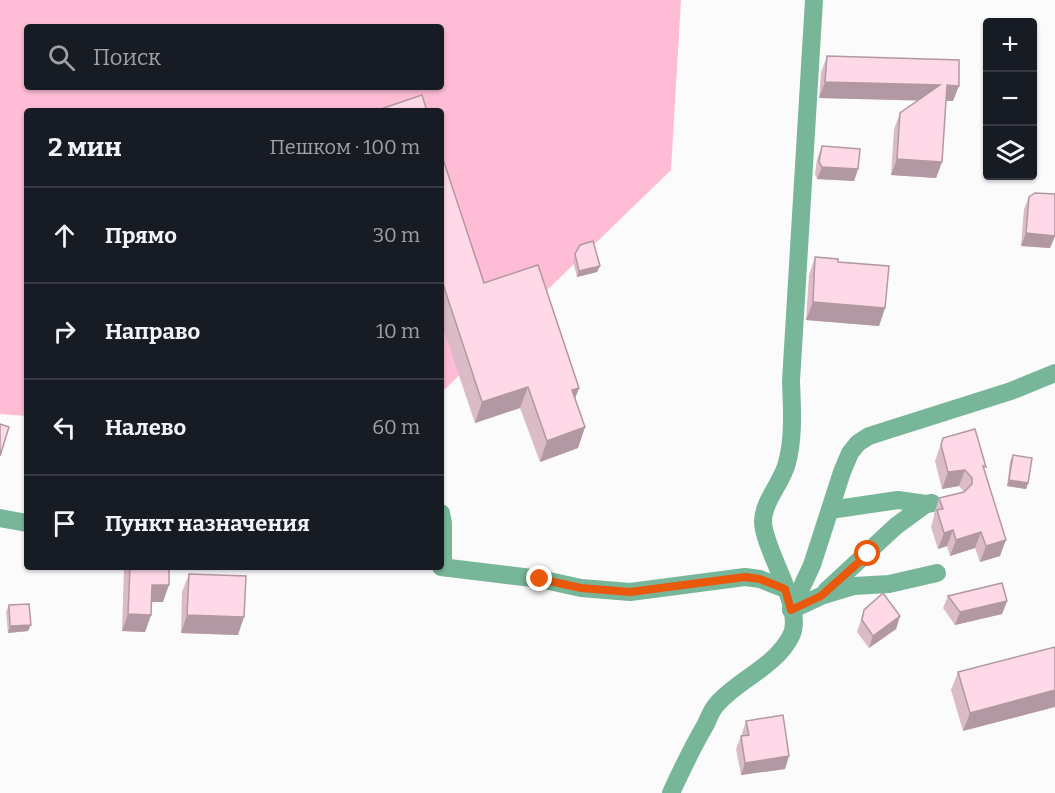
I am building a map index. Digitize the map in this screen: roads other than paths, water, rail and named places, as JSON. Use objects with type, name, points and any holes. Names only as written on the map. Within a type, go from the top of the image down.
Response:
[{"type":"street","points":[[671,793],[692,747],[716,705],[771,660],[790,637],[793,627],[782,576],[767,541],[763,522],[766,507],[787,465],[792,430],[791,381],[814,0]]},
{"type":"street","points":[[791,610],[812,565],[842,472],[850,453],[858,443],[869,435],[1055,374]]},
{"type":"street","points":[[830,510],[898,500],[926,504],[945,500]]},
{"type":"street","points":[[821,596],[896,526],[926,504]]},
{"type":"street","points":[[0,518],[24,522]]},
{"type":"street","points":[[444,567],[540,579],[581,588],[630,592],[745,577],[760,579],[785,589]]},
{"type":"street","points":[[791,610],[821,596],[854,586],[889,584],[937,573]]}]
